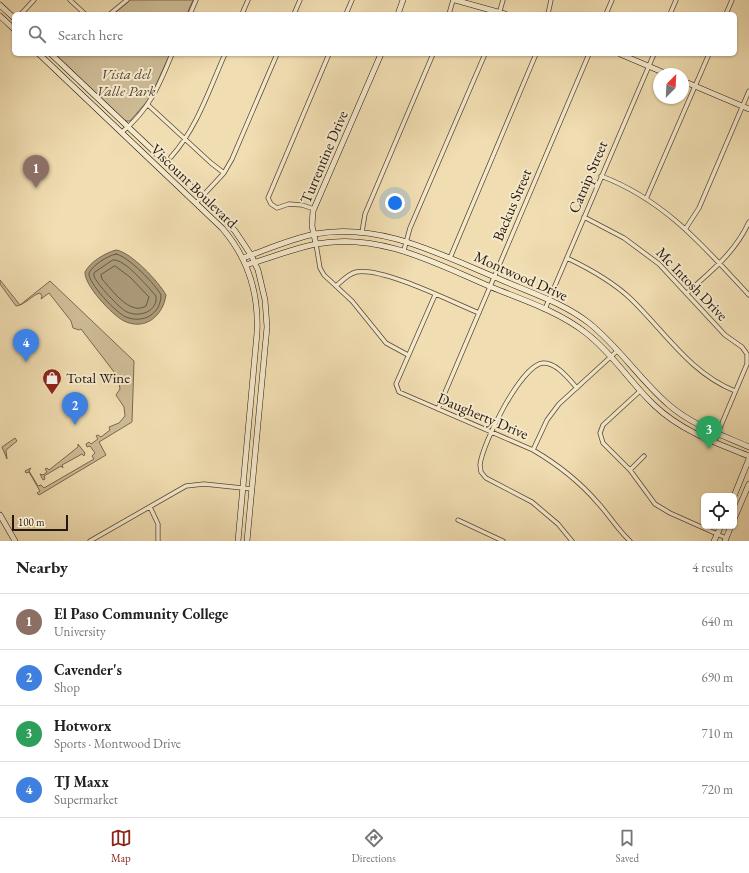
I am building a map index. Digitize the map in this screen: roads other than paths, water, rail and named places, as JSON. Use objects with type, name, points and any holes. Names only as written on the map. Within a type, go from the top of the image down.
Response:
[{"type":"main road","points":[[399,12],[403,0]]},
{"type":"main road","points":[[454,0],[496,12]]},
{"type":"main road","points":[[0,4],[12,22]]},
{"type":"main road","points":[[0,16],[12,23]]},
{"type":"main road","name":"Viscount Boulevard","points":[[41,56],[229,236],[246,265],[256,299],[257,340],[238,541]]},
{"type":"main road","name":"Viscount Boulevard","points":[[53,56],[229,224],[255,262],[266,309],[265,341],[247,541]]},
{"type":"main road","name":"Turrentine Drive","points":[[316,244],[313,235],[312,219],[314,209],[380,56]]},
{"type":"main road","points":[[625,56],[654,68]]},
{"type":"main road","points":[[689,83],[749,109]]},
{"type":"main road","name":"Montwood Drive","points":[[243,258],[313,235],[332,232],[362,232],[407,241],[567,309],[587,322],[670,406],[698,425],[749,447]]},
{"type":"main road","name":"Montwood Drive","points":[[246,265],[289,250],[316,244],[337,242],[370,243],[404,250],[545,309],[580,328],[640,390],[676,422],[749,458]]},
{"type":"main road","points":[[257,340],[265,341]]},
{"type":"main road","points":[[250,416],[258,416]]},
{"type":"main road","points":[[735,493],[749,458]]},
{"type":"main road","points":[[737,512],[749,484]]},
{"type":"main road","points":[[737,496],[743,498]]},
{"type":"main road","points":[[0,515],[15,541]]},
{"type":"main road","points":[[714,541],[719,529]]},
{"type":"main road","points":[[726,539],[730,529]]},
{"type":"street","points":[[23,12],[34,0]]},
{"type":"street","points":[[70,0],[83,12]]},
{"type":"street","points":[[112,12],[127,0]]},
{"type":"street","points":[[191,12],[196,0]]},
{"type":"street","points":[[243,12],[248,0]]},
{"type":"street","points":[[295,12],[300,0]]},
{"type":"street","points":[[347,12],[352,0]]},
{"type":"street","points":[[450,12],[454,0]]},
{"type":"street","points":[[499,12],[503,0]]},
{"type":"street","points":[[549,12],[552,0]]},
{"type":"street","points":[[607,12],[612,0]]},
{"type":"street","points":[[671,12],[676,0]]},
{"type":"street","points":[[727,12],[732,0]]},
{"type":"street","points":[[122,132],[148,105],[159,86],[171,56]]},
{"type":"street","points":[[171,157],[186,139],[194,126],[224,56]]},
{"type":"street","points":[[196,203],[224,173],[232,159],[276,56]]},
{"type":"street","points":[[314,209],[296,204],[277,208],[271,204],[268,198],[328,56]]},
{"type":"street","points":[[362,232],[365,214],[432,56]]},
{"type":"street","points":[[404,250],[410,228],[484,56]]},
{"type":"street","points":[[450,258],[535,56]]},
{"type":"street","name":"Backus Street","points":[[438,410],[588,56]]},
{"type":"street","name":"Catnip Street","points":[[545,309],[653,56]]},
{"type":"street","points":[[646,199],[708,56]]},
{"type":"street","points":[[686,228],[699,208],[749,91]]},
{"type":"street","points":[[148,105],[211,163],[224,173]]},
{"type":"street","points":[[601,176],[646,199],[686,228],[749,295]]},
{"type":"street","name":"Mc Intosh Drive","points":[[584,217],[610,230],[638,247],[658,264],[726,335],[745,350],[747,364],[714,442]]},
{"type":"street","points":[[687,293],[720,263],[738,244],[749,222]]},
{"type":"street","name":"Turrentine Drive","points":[[316,244],[322,272],[352,302],[386,343],[408,355]]},
{"type":"street","points":[[567,258],[591,270],[620,290],[697,369],[714,381],[735,391]]},
{"type":"street","points":[[336,286],[350,274],[360,272],[393,278],[478,313]]},
{"type":"street","name":"Daugherty Drive","points":[[435,295],[396,384],[397,390],[402,395],[532,450],[556,465],[581,485],[630,541]]},
{"type":"street","points":[[532,450],[542,428],[553,412],[617,351]]},
{"type":"street","points":[[572,541],[558,524],[532,502],[483,475],[480,468],[480,462],[500,413],[513,391],[537,365],[551,364],[565,375],[577,388]]},
{"type":"street","points":[[640,390],[606,422],[600,433],[604,445],[630,470],[659,506],[670,513],[726,539]]},
{"type":"street","points":[[630,470],[644,456]]},
{"type":"street","points":[[90,541],[180,488],[192,484],[252,489]]},
{"type":"street","points":[[150,507],[158,524],[158,541]]},
{"type":"street","points":[[458,520],[483,530],[503,541]]},
{"type":"water","points":[[116,250],[129,256],[144,268],[166,295],[164,303],[157,315],[146,323],[132,324],[119,318],[94,292],[86,278],[85,272],[94,261],[107,253]]},
{"type":"place","name":"El Paso Community College","points":[[36,188]]},
{"type":"place","name":"TJ Maxx","points":[[26,362]]},
{"type":"place","name":"Total Wine","points":[[52,395]]},
{"type":"place","name":"Cavender's","points":[[75,425]]},
{"type":"place","name":"Hotworx","points":[[709,449]]},
{"type":"park label","name":"Vista del Valle Park","points":[[126,82]]}]
